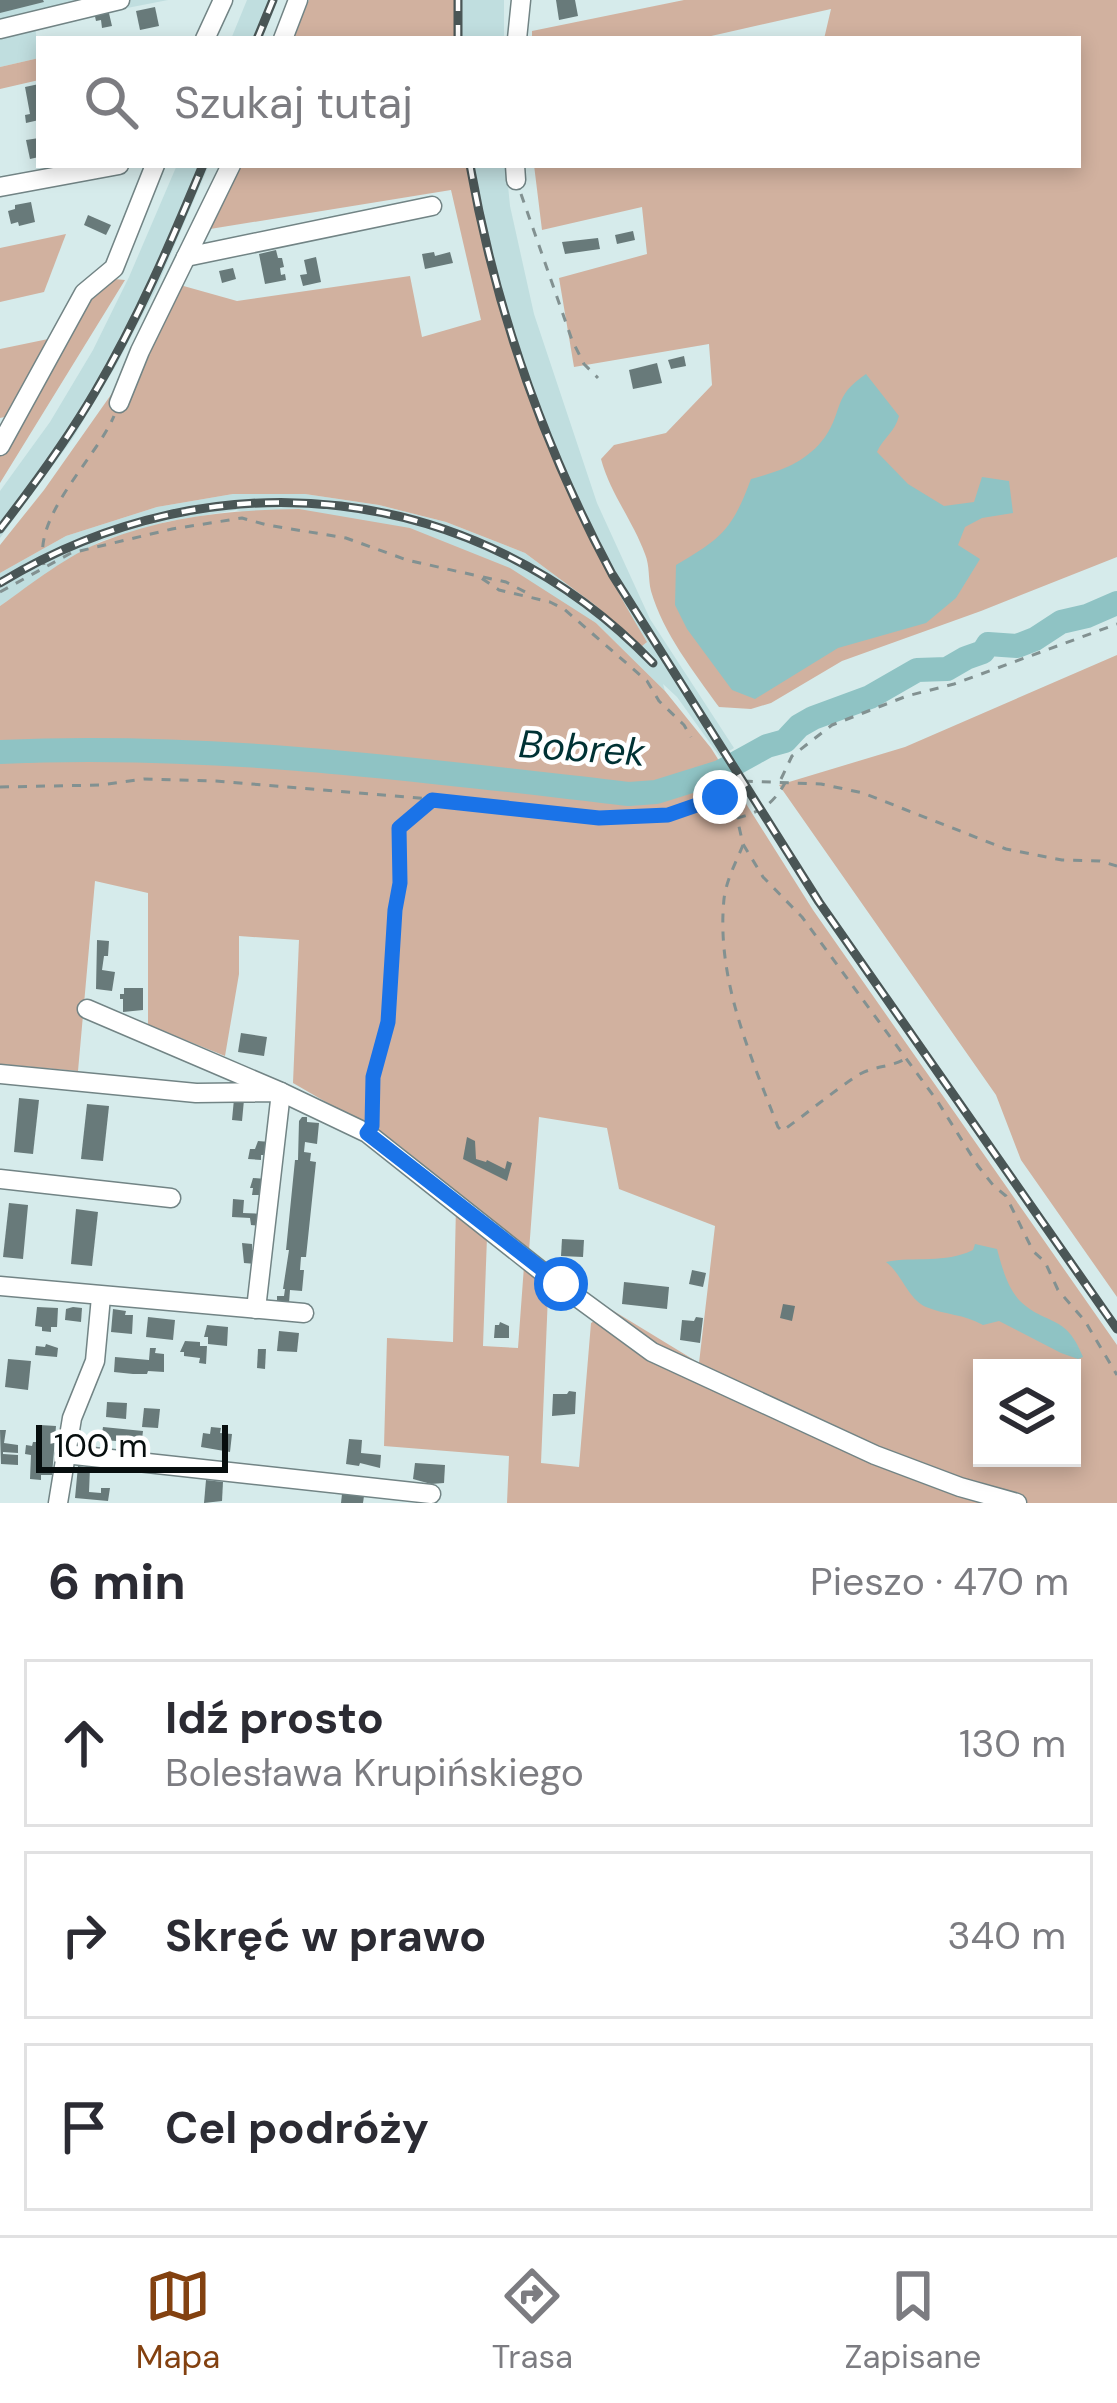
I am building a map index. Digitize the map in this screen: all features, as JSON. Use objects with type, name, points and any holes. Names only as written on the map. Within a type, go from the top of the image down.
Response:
[{"type":"street","points":[[0,29],[120,0]]},
{"type":"street","points":[[206,36],[223,0]]},
{"type":"street","points":[[284,36],[298,0]]},
{"type":"street","points":[[517,36],[521,0]]},
{"type":"street","points":[[0,187],[103,168]]},
{"type":"street","points":[[0,446],[84,293],[114,268],[154,168]]},
{"type":"street","points":[[119,403],[229,168]]},
{"type":"street","points":[[187,257],[432,206]]},
{"type":"street","points":[[87,1009],[367,1133],[652,1352],[874,1455],[1017,1503]]},
{"type":"street","points":[[209,1093],[216,1065]]},
{"type":"street","points":[[0,1074],[209,1093],[281,1092]]},
{"type":"street","points":[[256,1309],[281,1092]]},
{"type":"street","points":[[0,1179],[171,1198]]},
{"type":"street","points":[[0,1286],[304,1312]]},
{"type":"street","points":[[58,1503],[73,1418],[94,1361],[101,1297]]},
{"type":"street","points":[[65,1454],[431,1493]]},
{"type":"path","points":[[516,173],[572,340],[598,379]]},
{"type":"path","points":[[44,567],[39,550],[45,531],[63,496],[104,439],[119,403]]},
{"type":"path","points":[[0,592],[71,553],[242,518],[346,538],[407,560],[506,582],[564,609],[646,681],[691,737]]},
{"type":"path","points":[[478,577],[499,590],[536,598]]},
{"type":"path","points":[[737,818],[760,812],[777,798],[792,756],[832,724],[1117,624]]},
{"type":"path","points":[[0,787],[101,785],[144,779],[216,781],[599,818],[668,815],[735,791],[742,781],[783,781],[863,793],[1006,849],[1117,866]]},
{"type":"path","points":[[720,797],[737,818],[743,844],[763,878],[802,917],[986,1175],[1006,1196],[1033,1251],[1045,1262],[1117,1375]]},
{"type":"path","points":[[367,1133],[372,1126],[373,1077],[388,1022],[400,883],[397,836],[399,828],[432,800]]},
{"type":"path","points":[[743,844],[724,894],[728,990],[778,1127],[782,1131],[861,1074],[905,1059]]},
{"type":"shaded area","points":[[0,0],[168,0],[35,26],[36,59],[0,67]]},
{"type":"shaded area","points":[[247,0],[278,0],[263,36],[232,36]]},
{"type":"shaded area","points":[[309,0],[455,0],[455,36],[294,36]]},
{"type":"shaded area","points":[[455,0],[504,0],[504,36],[455,36]]},
{"type":"shaded area","points":[[684,0],[1117,0],[1117,557],[842,661],[771,703],[751,709],[719,707],[656,607],[645,554],[601,459],[614,445],[666,433],[712,385],[709,344],[574,367],[559,278],[647,254],[642,207],[542,230],[534,168],[1081,168],[1081,36],[825,36],[831,9],[711,36],[532,36],[532,31]]},
{"type":"shaded area","points":[[36,59],[36,81],[0,89],[0,67]]},
{"type":"shaded area","points":[[176,168],[208,168],[156,289],[117,364],[73,438],[0,538],[0,491],[50,422],[129,277]]},
{"type":"shaded area","points":[[240,168],[468,168],[497,291],[536,412],[586,529],[647,642],[642,646],[525,553],[446,522],[379,505],[305,494],[233,494],[157,507],[66,536],[0,573],[0,545],[153,335],[180,285],[237,301],[410,276],[422,337],[481,320],[451,190],[210,229]]},
{"type":"shaded area","points":[[468,168],[506,168],[534,314],[597,503],[650,619],[734,748],[720,757],[677,697],[663,684],[665,691],[596,623],[236,510],[166,522],[101,541],[0,606],[0,573],[66,536],[157,507],[233,494],[305,494],[379,505],[446,522],[525,553],[642,645],[646,643],[582,524],[543,435],[516,359]]},
{"type":"shaded area","points":[[66,234],[44,292],[0,302],[0,248]]},
{"type":"shaded area","points":[[92,277],[125,280],[0,483],[0,439],[13,415],[0,418],[0,349],[53,338]]},
{"type":"shaded area","points":[[299,509],[410,528],[510,568],[596,623],[665,691],[711,748],[813,910],[1117,1345],[1117,1503],[507,1503],[509,1456],[384,1446],[387,1338],[453,1342],[456,1206],[487,1237],[483,1346],[518,1348],[524,1266],[548,1295],[541,1463],[579,1467],[591,1323],[612,1310],[699,1363],[715,1226],[619,1189],[607,1128],[539,1117],[529,1251],[395,1142],[293,1083],[299,940],[239,936],[239,974],[225,1056],[148,1025],[148,893],[95,881],[78,1071],[0,1064],[0,606],[50,570],[104,541],[152,526],[225,513]]},
{"type":"shaded area","points":[[1117,655],[1117,1297],[1021,1160],[996,1095],[779,785],[905,747]]},
{"type":"water","points":[[866,374],[899,416],[877,452],[908,484],[944,506],[974,502],[982,477],[1009,481],[1013,513],[982,518],[965,527],[958,545],[980,559],[956,598],[926,623],[838,648],[755,699],[732,690],[687,629],[675,605],[676,565],[724,531],[751,479],[792,465],[818,446],[843,397]]},
{"type":"water","points":[[975,1244],[997,1249],[1015,1295],[1070,1333],[1083,1357],[1061,1353],[999,1321],[983,1325],[926,1307],[886,1262],[951,1257],[973,1250]]},
{"type":"building","points":[[0,0],[43,0],[44,2],[0,13]]},
{"type":"building","points":[[556,0],[575,0],[578,16],[559,20]]},
{"type":"building","points":[[155,7],[159,26],[140,30],[136,11]]},
{"type":"building","points":[[108,9],[112,26],[102,28],[94,12]]},
{"type":"building","points":[[36,85],[36,121],[26,123],[25,115],[30,114],[25,87]]},
{"type":"building","points":[[36,138],[36,158],[30,159],[26,140]]},
{"type":"building","points":[[31,202],[35,222],[11,224],[8,211]]},
{"type":"building","points":[[88,215],[111,225],[106,235],[84,225]]},
{"type":"building","points":[[633,231],[635,240],[617,244],[615,235]]},
{"type":"building","points":[[598,238],[600,249],[565,254],[562,242]]},
{"type":"building","points":[[276,250],[286,280],[265,284],[259,254]]},
{"type":"building","points":[[434,252],[435,256],[450,252],[453,263],[425,269],[422,254]]},
{"type":"building","points":[[316,257],[321,282],[303,286],[304,260]]},
{"type":"building","points":[[233,268],[236,279],[222,283],[219,271]]},
{"type":"building","points":[[684,356],[686,366],[671,369],[668,360]]},
{"type":"building","points":[[657,363],[662,383],[633,389],[629,370]]},
{"type":"building","points":[[97,940],[109,941],[102,970],[115,972],[112,991],[96,989]]},
{"type":"building","points":[[124,988],[143,988],[143,1010],[123,1012],[120,994]]},
{"type":"building","points":[[241,1033],[267,1037],[264,1056],[238,1052]]},
{"type":"building","points":[[19,1098],[39,1100],[33,1154],[14,1152]]},
{"type":"building","points":[[234,1099],[244,1100],[242,1121],[232,1120]]},
{"type":"building","points":[[87,1104],[109,1106],[103,1161],[81,1159]]},
{"type":"building","points":[[302,1117],[319,1123],[317,1144],[305,1142],[304,1152],[311,1153],[310,1161],[316,1162],[306,1257],[301,1257],[302,1291],[290,1290],[289,1303],[277,1302],[285,1289]]},
{"type":"building","points":[[467,1137],[475,1141],[476,1159],[505,1169],[507,1161],[512,1163],[507,1181],[463,1159]]},
{"type":"building","points":[[258,1141],[270,1142],[269,1155],[248,1159],[250,1149]]},
{"type":"building","points":[[253,1178],[266,1179],[259,1195],[252,1195]]},
{"type":"building","points":[[233,1199],[244,1200],[243,1213],[264,1214],[263,1226],[251,1225],[250,1218],[232,1217]]},
{"type":"building","points":[[9,1203],[28,1205],[23,1259],[3,1257]]},
{"type":"building","points":[[76,1209],[98,1212],[92,1266],[71,1264]]},
{"type":"building","points":[[562,1239],[584,1240],[583,1257],[561,1256]]},
{"type":"building","points":[[242,1243],[258,1250],[257,1264],[244,1263]]},
{"type":"building","points":[[692,1270],[706,1273],[703,1287],[689,1284]]},
{"type":"building","points":[[624,1282],[669,1287],[667,1309],[622,1304]]},
{"type":"building","points":[[783,1304],[795,1306],[792,1321],[780,1318]]},
{"type":"building","points":[[37,1307],[58,1308],[57,1327],[51,1327],[51,1332],[35,1326]]},
{"type":"building","points":[[82,1308],[81,1322],[65,1320],[66,1309]]},
{"type":"building","points":[[113,1309],[133,1315],[132,1334],[111,1332]]},
{"type":"building","points":[[148,1317],[175,1320],[173,1340],[146,1337]]},
{"type":"building","points":[[703,1318],[700,1343],[680,1340],[682,1320]]},
{"type":"building","points":[[207,1325],[228,1327],[227,1346],[208,1344],[204,1337]]},
{"type":"building","points":[[495,1325],[509,1326],[509,1338],[494,1338]]},
{"type":"building","points":[[279,1331],[299,1333],[297,1352],[277,1351]]},
{"type":"building","points":[[185,1341],[207,1346],[206,1364],[180,1352]]},
{"type":"building","points":[[36,1346],[58,1348],[57,1357],[35,1355]]},
{"type":"building","points":[[150,1348],[164,1354],[164,1372],[114,1372],[115,1357],[149,1360]]},
{"type":"building","points":[[258,1349],[266,1349],[265,1369],[257,1368]]},
{"type":"building","points":[[8,1359],[31,1361],[28,1390],[5,1387]]},
{"type":"building","points":[[576,1392],[575,1414],[552,1416],[553,1394]]},
{"type":"building","points":[[107,1402],[127,1403],[126,1419],[106,1417]]},
{"type":"building","points":[[144,1408],[160,1409],[158,1428],[142,1427]]},
{"type":"building","points":[[40,1425],[56,1426],[52,1475],[41,1475],[41,1480],[30,1479],[31,1455],[25,1454],[26,1445],[38,1442]]},
{"type":"building","points":[[103,1427],[143,1431],[141,1447],[101,1440]]},
{"type":"building","points":[[211,1427],[232,1434],[230,1452],[201,1447],[203,1433],[210,1434]]},
{"type":"building","points":[[0,1430],[6,1430],[4,1443],[18,1445],[18,1453],[3,1454],[18,1455],[18,1465],[1,1464]]},
{"type":"building","points":[[349,1439],[362,1440],[361,1453],[381,1455],[380,1468],[346,1464]]},
{"type":"building","points":[[415,1463],[445,1465],[444,1483],[413,1479]]},
{"type":"building","points":[[78,1466],[90,1468],[89,1492],[110,1488],[108,1501],[75,1498]]},
{"type":"building","points":[[206,1480],[223,1482],[222,1501],[204,1503]]},
{"type":"building","points":[[342,1494],[364,1496],[363,1503],[341,1503]]},
{"type":"waterway","name":"Bobrek","points":[[0,752],[236,755],[629,794],[656,792],[720,772],[785,741],[813,718],[870,697],[917,670],[947,669],[983,652],[988,644],[1017,646],[1061,622],[1117,603]]},
{"type":"railway","points":[[258,36],[273,0]]},
{"type":"railway","points":[[458,0],[458,36]]},
{"type":"railway","points":[[0,529],[62,445],[111,364],[202,168]]},
{"type":"railway","points":[[471,168],[493,271],[525,375],[565,476],[612,574],[819,902],[1117,1329]]},
{"type":"railway","points":[[0,583],[82,542],[167,515],[254,503],[341,506],[426,523],[507,555],[583,602],[653,663]]},
{"type":"route","points":[[561,1284],[367,1133],[372,1126],[373,1077],[388,1022],[400,883],[399,828],[432,800],[633,818],[668,815],[720,797]]}]
